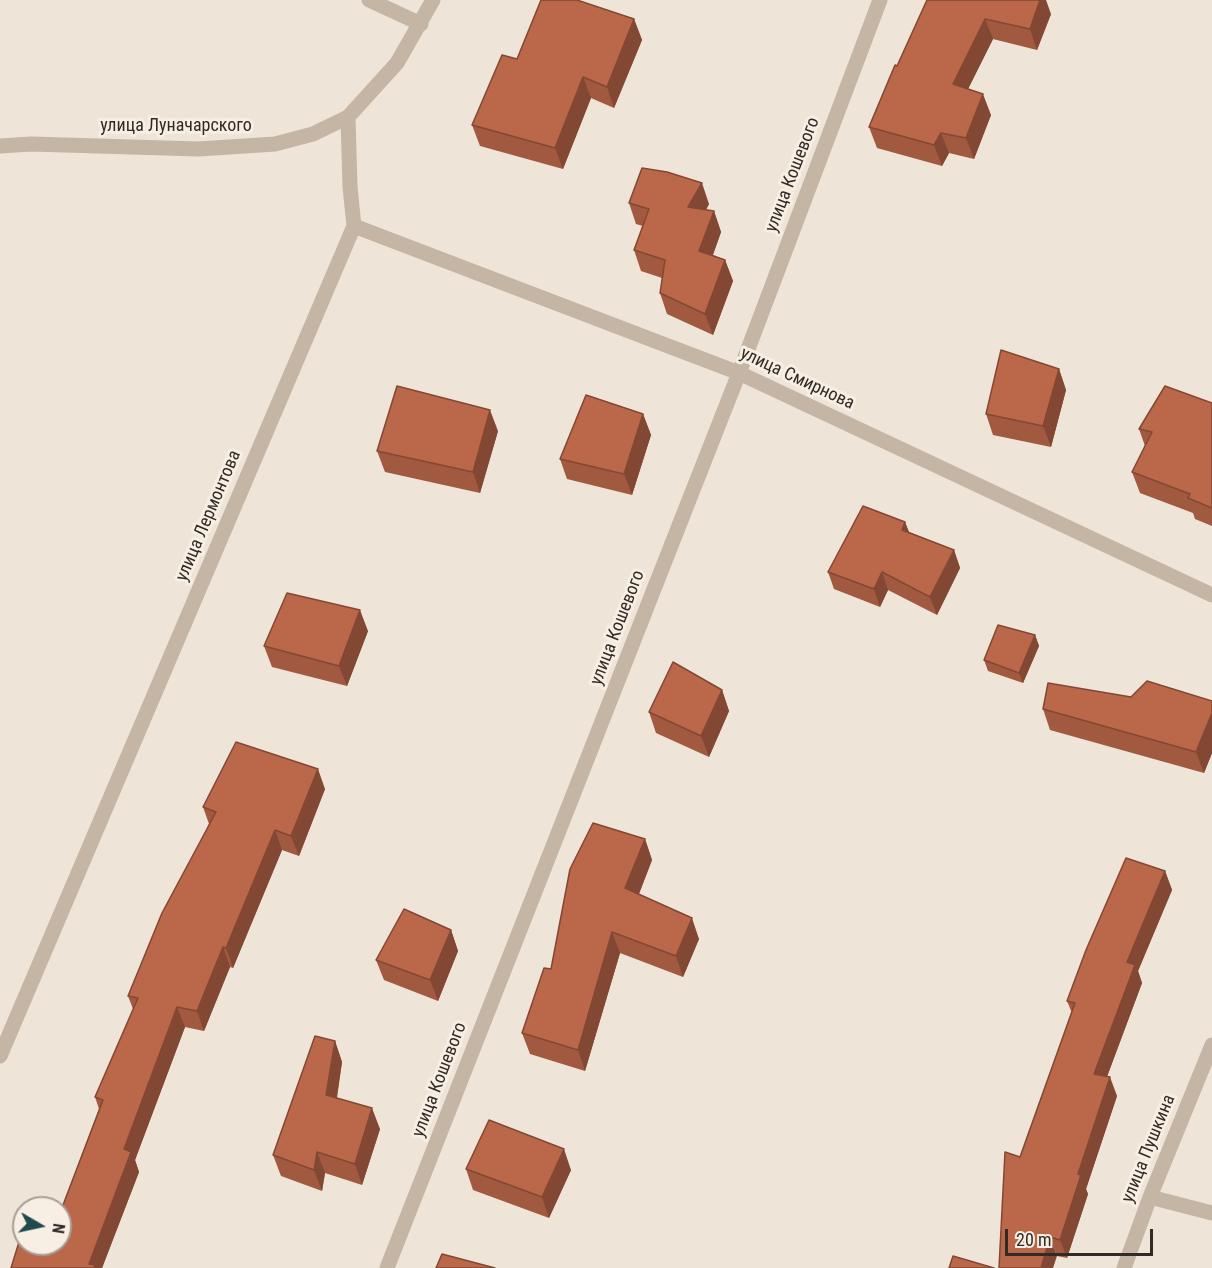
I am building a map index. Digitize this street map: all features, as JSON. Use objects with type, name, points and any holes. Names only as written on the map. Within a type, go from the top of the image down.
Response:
[{"type":"street","points":[[369,0],[421,24]]},
{"type":"street","points":[[348,117],[397,63],[433,0]]},
{"type":"street","name":"улица Кошевого","points":[[387,1268],[739,373],[880,0]]},
{"type":"street","name":"улица Луначарского","points":[[0,146],[30,144],[199,149],[275,144],[313,134],[348,117]]},
{"type":"street","name":"улица Лермонтова","points":[[0,1056],[354,226],[350,187],[348,117]]},
{"type":"street","name":"улица Смирнова","points":[[354,226],[739,373],[1212,595]]},
{"type":"street","name":"улица Пушкина","points":[[1124,1268],[1150,1197],[1212,1045]]},
{"type":"street","points":[[1150,1197],[1212,1213]]},
{"type":"building","points":[[541,0],[577,0],[634,19],[607,87],[583,77],[555,148],[472,125],[502,55],[517,59]]},
{"type":"building","points":[[927,0],[1040,0],[1030,29],[985,19],[953,84],[983,94],[966,138],[941,133],[934,145],[869,127],[895,65],[897,66]]},
{"type":"building","points":[[642,168],[667,172],[702,183],[688,207],[714,211],[699,251],[725,260],[705,314],[660,293],[665,260],[634,250],[649,209],[629,203]]},
{"type":"building","points":[[1001,350],[1059,369],[1043,426],[986,414]]},
{"type":"building","points":[[397,386],[490,410],[473,472],[377,451]]},
{"type":"building","points":[[1165,386],[1212,403],[1212,508],[1188,498],[1190,494],[1132,472],[1152,432],[1139,429]]},
{"type":"building","points":[[586,395],[643,414],[624,474],[560,459]]},
{"type":"building","points":[[863,506],[905,522],[902,530],[954,550],[930,597],[882,572],[874,589],[828,572]]},
{"type":"building","points":[[287,593],[360,610],[339,666],[264,646]]},
{"type":"building","points":[[998,625],[1035,635],[1019,673],[984,660]]},
{"type":"building","points":[[673,662],[722,690],[701,736],[649,712]]},
{"type":"building","points":[[1147,681],[1212,701],[1212,713],[1196,752],[1043,709],[1048,683],[1131,697]]},
{"type":"building","points":[[236,742],[318,769],[291,836],[275,830],[197,1011],[177,1007],[124,1149],[131,1152],[89,1264],[95,1265],[94,1268],[11,1268],[15,1256],[72,1256],[72,1196],[66,1196],[103,1100],[95,1097],[138,998],[128,996],[162,913],[216,812],[203,807]]},
{"type":"building","points":[[593,823],[645,839],[625,888],[692,918],[676,956],[612,932],[578,1050],[522,1033],[544,968],[551,969],[570,869]]},
{"type":"building","points":[[1126,858],[1165,871],[1127,962],[1135,965],[1094,1074],[1110,1077],[1078,1174],[1081,1175],[1060,1240],[1050,1237],[1041,1268],[999,1268],[1005,1152],[1020,1157],[1075,1003],[1067,1001],[1086,950]]},
{"type":"building","points":[[404,909],[451,930],[430,980],[376,960]]},
{"type":"building","points":[[315,1036],[335,1041],[326,1095],[372,1108],[355,1164],[317,1152],[314,1170],[273,1155]]},
{"type":"building","points":[[489,1120],[564,1149],[542,1197],[466,1169]]},
{"type":"building","points":[[442,1254],[495,1268],[436,1268]]},
{"type":"building","points":[[953,1256],[994,1268],[949,1268]]}]
